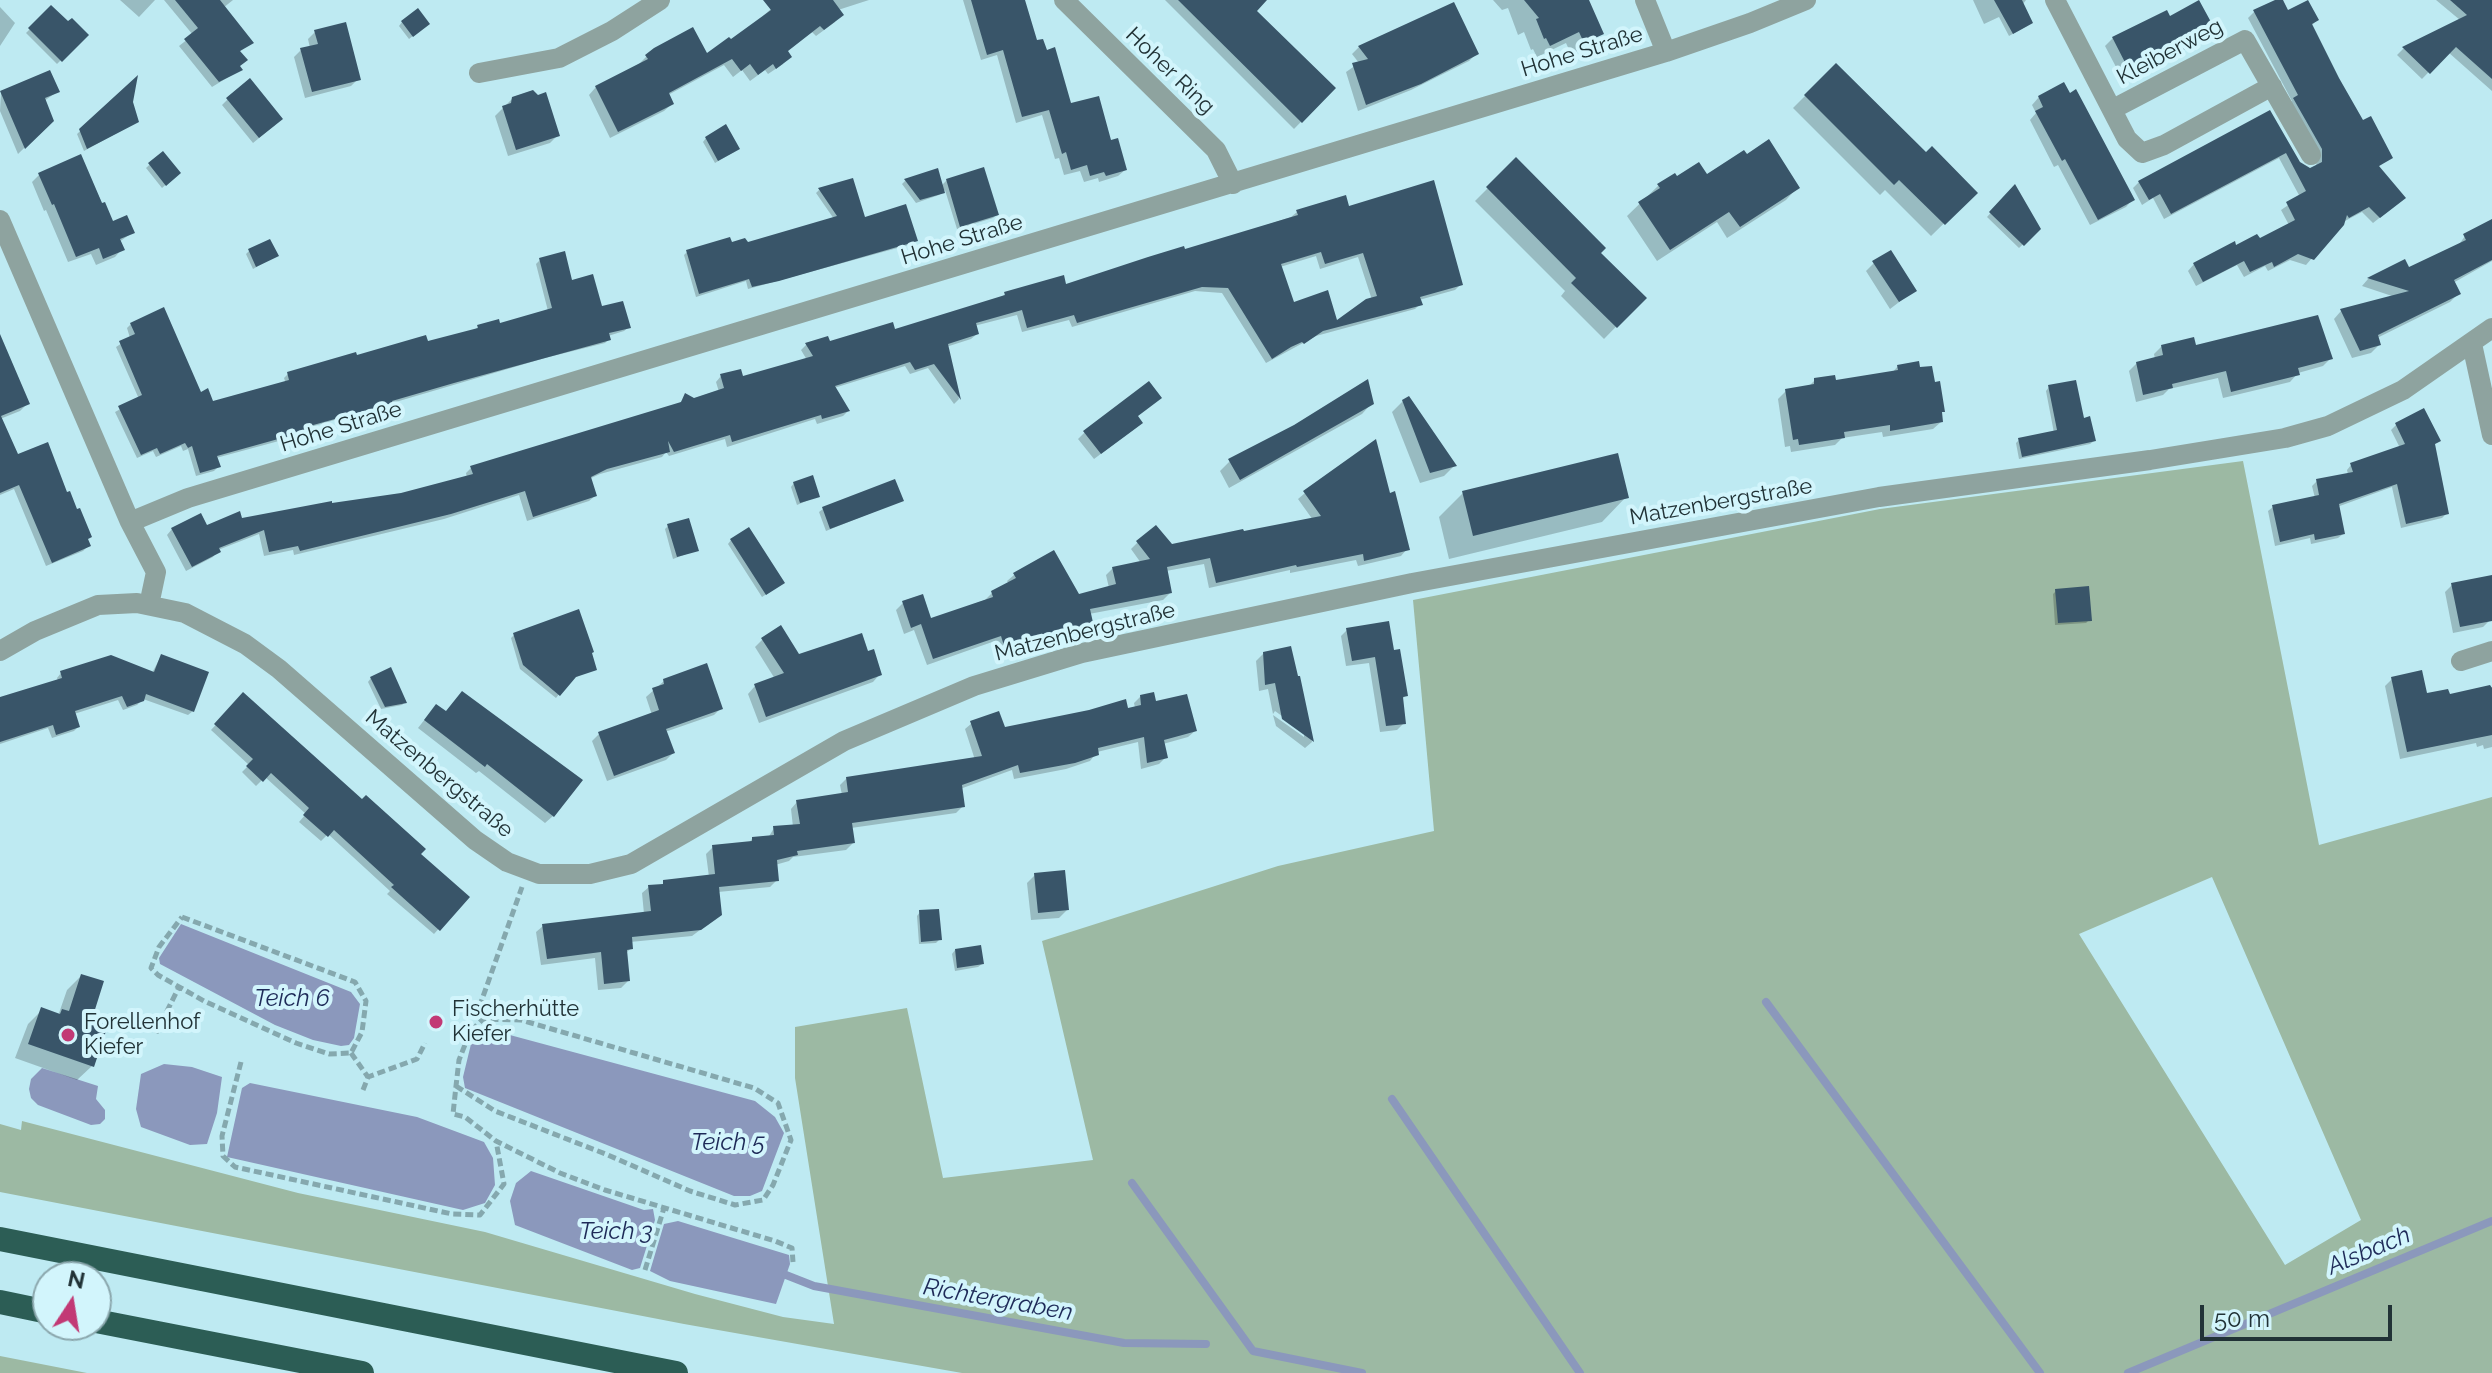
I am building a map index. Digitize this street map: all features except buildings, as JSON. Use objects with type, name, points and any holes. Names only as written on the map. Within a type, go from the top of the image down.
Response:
[{"type":"highway","points":[[0,1239],[676,1373]]},
{"type":"highway","points":[[0,1302],[32,1309]]},
{"type":"highway","points":[[112,1324],[362,1373]]},
{"type":"street","points":[[479,73],[559,58],[612,31],[660,0]]},
{"type":"street","name":"Hoher Ring","points":[[1064,0],[1216,150],[1233,184]]},
{"type":"street","points":[[1645,0],[1666,52]]},
{"type":"street","name":"Hohe Straße","points":[[130,522],[188,498],[1666,52],[1806,0]]},
{"type":"street","name":"Kleiberweg","points":[[2055,0],[2127,139],[2142,153],[2164,145],[2272,86]]},
{"type":"street","name":"Kleiberweg","points":[[2113,109],[2245,40],[2311,155]]},
{"type":"street","points":[[0,220],[130,522],[156,572],[149,605],[123,602],[98,605],[35,631],[0,651]]},
{"type":"street","name":"Matzenbergstraße","points":[[149,605],[185,613],[245,644],[279,669],[475,840],[507,862],[528,872],[590,874],[631,864],[844,741],[974,686],[1082,653],[1412,583],[1879,497],[2285,438],[2328,426],[2368,409],[2403,390],[2492,328]]},
{"type":"street","points":[[2472,344],[2492,435]]},
{"type":"street","points":[[2461,661],[2492,651]]},
{"type":"path","points":[[483,1019],[480,1005],[528,872]]},
{"type":"path","points":[[182,917],[355,982],[366,1001],[362,1032],[351,1053],[329,1054],[296,1043],[179,987],[151,968],[159,947],[182,917]]},
{"type":"path","points":[[156,1033],[179,987]]},
{"type":"path","points":[[456,1086],[495,1111],[690,1191],[735,1205],[763,1200],[782,1165],[791,1140],[778,1103],[754,1088],[521,1020],[483,1019],[470,1032],[459,1060],[456,1086],[453,1114],[465,1117],[496,1141],[560,1173],[792,1248],[793,1262]]},
{"type":"path","points":[[363,1090],[368,1077],[417,1059],[425,1043]]},
{"type":"path","points":[[351,1053],[368,1077]]},
{"type":"path","points":[[241,1062],[222,1136],[223,1156],[235,1167],[452,1214],[480,1215],[504,1184],[496,1141]]},
{"type":"path","points":[[645,1270],[664,1208]]},
{"type":"green space","points":[[2243,461],[2319,845],[2492,797],[2492,1373],[962,1373],[684,1324],[0,1192],[0,1124],[21,1130],[22,1121],[298,1193],[485,1232],[783,1317],[834,1324],[795,1078],[795,1027],[907,1008],[943,1178],[1093,1160],[1042,941],[1278,866],[1434,831],[1413,600],[1880,509]],"holes":[[[2212,877],[2361,1220],[2285,1265],[2079,934]]]},
{"type":"green space","points":[[0,1356],[87,1373],[0,1373]]},
{"type":"water","name":"Teich 6","points":[[181,924],[351,992],[360,1004],[354,1038],[349,1045],[341,1046],[313,1040],[275,1025],[160,964],[159,958]]},
{"type":"water","name":"Teich 5","points":[[481,1031],[495,1031],[755,1101],[775,1117],[784,1133],[762,1191],[750,1196],[734,1196],[465,1088],[463,1077],[471,1044]]},
{"type":"water","points":[[164,1064],[192,1067],[222,1077],[217,1113],[207,1144],[190,1145],[141,1127],[136,1109],[141,1074]]},
{"type":"water","points":[[42,1068],[98,1086],[96,1099],[105,1110],[105,1119],[100,1124],[91,1125],[38,1105],[31,1098],[29,1089],[31,1079]]},
{"type":"water","name":"Forellenhof Kiefer","points":[[250,1083],[417,1117],[484,1142],[493,1158],[495,1185],[485,1203],[463,1210],[227,1157],[242,1088]]},
{"type":"water","name":"Teich 3","points":[[531,1171],[644,1210],[653,1209],[655,1220],[640,1268],[632,1270],[515,1225],[510,1201],[516,1183]]},
{"type":"water","points":[[678,1221],[789,1255],[790,1264],[776,1304],[670,1281],[650,1271],[664,1224]]},
{"type":"waterway","points":[[1766,1002],[2040,1373]]},
{"type":"waterway","points":[[1392,1099],[1580,1373]]},
{"type":"waterway","points":[[1132,1183],[1253,1351],[1362,1373]]},
{"type":"waterway","name":"Alsbach","points":[[2128,1373],[2492,1221]]},
{"type":"waterway","name":"Richtergraben","points":[[786,1275],[814,1286],[1124,1343],[1206,1344]]},
{"type":"place","name":"Fischerhütte Kiefer","points":[[436,1022]]},
{"type":"place","name":"Forellenhof Kiefer","points":[[68,1035]]}]
